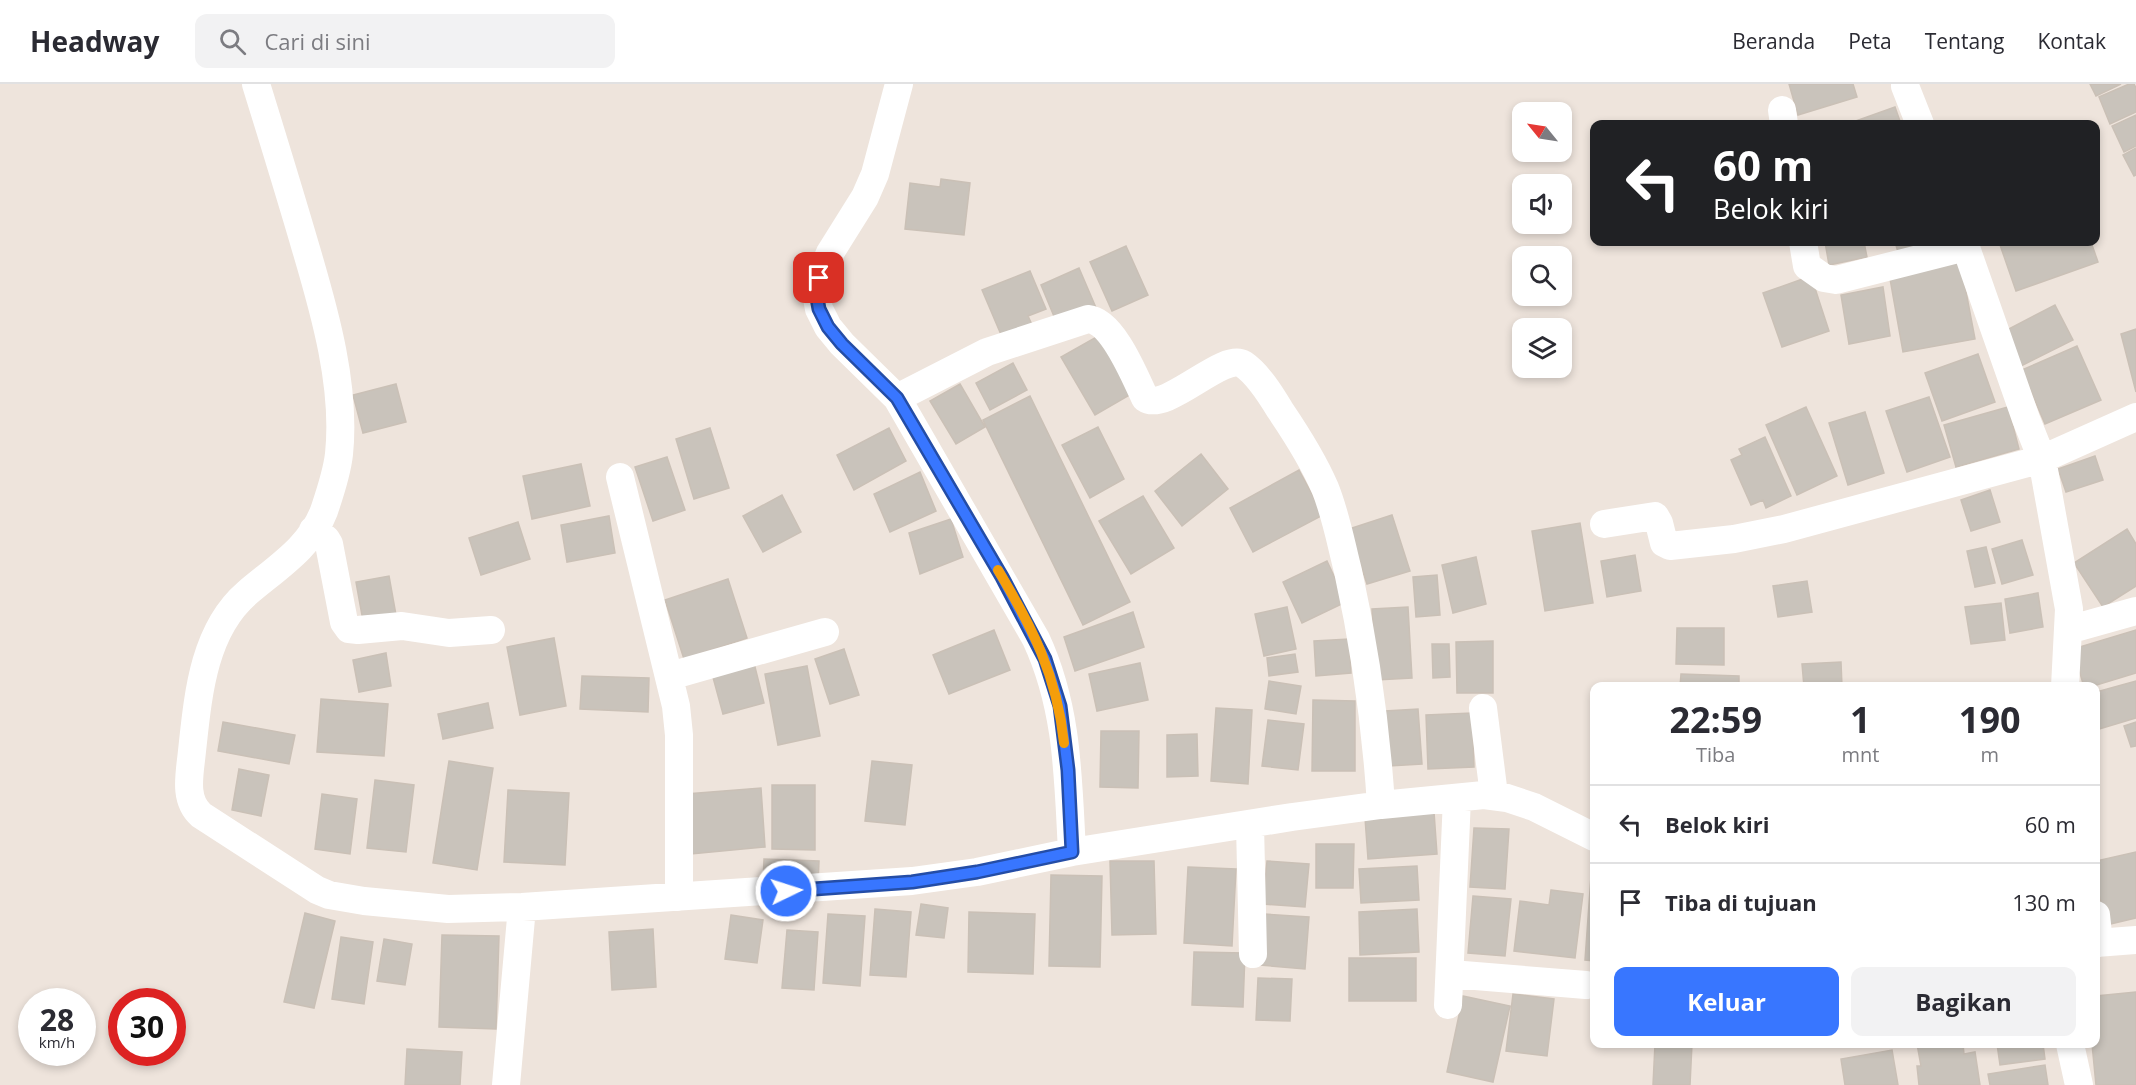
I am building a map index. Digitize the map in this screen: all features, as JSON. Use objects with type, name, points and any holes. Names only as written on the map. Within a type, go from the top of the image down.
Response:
[{"type":"street","points":[[256,84],[314,275],[334,363],[339,421],[339,455],[332,487],[313,530],[290,558],[247,593],[231,610],[215,636],[207,662],[195,726],[189,785],[190,803],[201,815],[218,827],[280,864],[317,890],[329,895],[424,908],[522,907],[912,882],[977,872],[1072,852],[1382,805],[1494,795],[1534,807],[1590,835]]},
{"type":"street","points":[[898,84],[875,174],[865,197],[824,264],[819,278],[817,298],[819,309],[828,327],[842,344],[897,398],[1002,577],[1045,659],[1060,706],[1068,770],[1072,852]]},
{"type":"street","points":[[1905,86],[1918,120]]},
{"type":"street","points":[[1804,246],[1807,266],[1824,278],[1836,280],[1958,246]]},
{"type":"street","points":[[1966,246],[2026,419],[2043,459],[2069,609],[2065,682]]},
{"type":"street","points":[[897,398],[987,352],[1088,319],[1101,324],[1111,335],[1145,398],[1150,401],[1170,395],[1225,365],[1235,362],[1243,364],[1269,393],[1302,441],[1326,490],[1339,530],[1361,634],[1376,736],[1382,805]]},
{"type":"street","points":[[1604,524],[1655,516],[1664,543],[1670,546],[1734,539],[1784,529],[2043,459],[2136,417]]},
{"type":"street","points":[[620,477],[676,706],[679,735],[679,897]]},
{"type":"street","points":[[313,530],[326,539],[328,544],[344,622],[349,629],[402,626],[449,633],[492,630]]},
{"type":"street","points":[[2068,630],[2136,611]]},
{"type":"street","points":[[670,676],[825,632]]},
{"type":"street","points":[[1483,708],[1494,795]]},
{"type":"street","points":[[1448,1005],[1457,798]]},
{"type":"street","points":[[1250,825],[1253,954]]},
{"type":"street","points":[[506,1085],[522,907]]},
{"type":"street","points":[[2100,934],[2136,940]]},
{"type":"street","points":[[1451,974],[1586,985]]},
{"type":"street","points":[[2071,1048],[2079,1085]]},
{"type":"building","points":[[1789,84],[1853,84],[1857,97],[1798,115]]},
{"type":"building","points":[[2090,84],[2121,84],[2096,96]]},
{"type":"building","points":[[2134,84],[2136,88],[2136,112],[2110,124],[2099,97]]},
{"type":"building","points":[[1895,107],[1900,120],[1858,120]]},
{"type":"building","points":[[2136,115],[2136,146],[2124,152],[2112,126]]},
{"type":"building","points":[[2136,148],[2136,175],[2134,176],[2123,155]]},
{"type":"building","points":[[941,179],[970,183],[964,235],[905,229],[910,183],[940,187]]},
{"type":"building","points":[[1126,246],[1148,295],[1112,311],[1090,262]]},
{"type":"building","points":[[1826,246],[1865,246],[1867,257],[1829,265]]},
{"type":"building","points":[[1896,246],[1917,246],[1898,252]]},
{"type":"building","points":[[2000,246],[2092,246],[2098,262],[2016,291]]},
{"type":"building","points":[[1960,260],[1975,339],[1903,352],[1889,273]]},
{"type":"building","points":[[1079,268],[1097,310],[1058,326],[1041,285]]},
{"type":"building","points":[[1030,271],[1046,309],[1028,316],[1035,331],[1005,344],[982,290]]},
{"type":"building","points":[[1811,276],[1829,331],[1782,347],[1763,293]]},
{"type":"building","points":[[1883,287],[1890,336],[1849,344],[1841,295]]},
{"type":"building","points":[[2055,305],[2073,340],[2019,367],[2001,333]]},
{"type":"building","points":[[2136,329],[2136,392],[2121,334]]},
{"type":"building","points":[[1100,335],[1133,393],[1095,415],[1061,357]]},
{"type":"building","points":[[2077,346],[2101,400],[2045,424],[2022,370]]},
{"type":"building","points":[[1978,354],[1995,402],[1942,421],[1925,373]]},
{"type":"building","points":[[1013,363],[1027,390],[990,410],[976,383]]},
{"type":"building","points":[[396,384],[406,422],[363,433],[353,395]]},
{"type":"building","points":[[960,384],[985,427],[956,444],[930,401]]},
{"type":"building","points":[[1030,396],[1130,602],[1083,625],[983,420]]},
{"type":"building","points":[[1929,397],[1950,457],[1907,472],[1886,411]]},
{"type":"building","points":[[1806,407],[1837,476],[1797,495],[1766,425]]},
{"type":"building","points":[[2008,407],[2019,449],[1956,467],[1944,425]]},
{"type":"building","points":[[1865,412],[1884,473],[1848,485],[1829,423]]},
{"type":"building","points":[[1098,427],[1124,479],[1090,498],[1062,445]]},
{"type":"building","points":[[710,428],[729,488],[694,499],[676,439]]},
{"type":"building","points":[[889,428],[906,461],[854,490],[837,455]]},
{"type":"building","points":[[1765,437],[1791,496],[1766,508],[1763,500],[1751,505],[1731,460],[1742,455],[1739,449]]},
{"type":"building","points":[[1201,454],[1228,489],[1182,526],[1155,491]]},
{"type":"building","points":[[2095,456],[2103,480],[2066,492],[2058,469]]},
{"type":"building","points":[[667,457],[685,510],[653,521],[635,467]]},
{"type":"building","points":[[581,464],[590,506],[532,519],[523,476]]},
{"type":"building","points":[[1299,470],[1323,515],[1253,552],[1230,508]]},
{"type":"building","points":[[920,472],[936,511],[890,532],[874,494]]},
{"type":"building","points":[[1990,490],[2000,522],[1971,531],[1961,500]]},
{"type":"building","points":[[782,495],[801,532],[763,552],[743,516]]},
{"type":"building","points":[[1143,496],[1174,548],[1131,574],[1099,521]]},
{"type":"building","points":[[1392,515],[1410,571],[1367,584],[1349,529]]},
{"type":"building","points":[[609,516],[615,553],[567,562],[561,525]]},
{"type":"building","points":[[951,519],[963,557],[920,574],[909,533]]},
{"type":"building","points":[[518,522],[530,559],[481,575],[469,538]]},
{"type":"building","points":[[1580,523],[1593,603],[1545,611],[1532,531]]},
{"type":"building","points":[[2127,529],[2136,544],[2136,586],[2103,607],[2074,563]]},
{"type":"building","points":[[2022,540],[2033,575],[2002,584],[1992,549]]},
{"type":"building","points":[[1986,547],[1995,583],[1975,587],[1967,551]]},
{"type":"building","points":[[1635,555],[1641,591],[1607,597],[1601,561]]},
{"type":"building","points":[[1476,557],[1486,604],[1453,613],[1442,565]]},
{"type":"building","points":[[1327,561],[1346,602],[1302,623],[1283,582]]},
{"type":"building","points":[[1437,575],[1440,615],[1416,617],[1413,577]]},
{"type":"building","points":[[389,576],[396,615],[363,621],[356,582]]},
{"type":"building","points":[[728,579],[747,638],[684,659],[665,600]]},
{"type":"building","points":[[1807,581],[1812,612],[1778,617],[1773,586]]},
{"type":"building","points":[[2038,593],[2043,627],[2010,633],[2005,599]]},
{"type":"building","points":[[2001,603],[2005,640],[1971,644],[1965,607]]},
{"type":"building","points":[[1287,607],[1296,649],[1264,656],[1255,614]]},
{"type":"building","points":[[1408,607],[1412,678],[1376,680],[1372,609]]},
{"type":"building","points":[[1133,612],[1144,647],[1075,671],[1064,637]]},
{"type":"building","points":[[1677,628],[1724,628],[1724,665],[1676,664]]},
{"type":"building","points":[[994,630],[1010,670],[949,694],[933,655]]},
{"type":"building","points":[[2136,630],[2136,673],[2100,684],[2100,682],[2083,682],[2073,649]]},
{"type":"building","points":[[554,638],[566,706],[520,715],[507,647]]},
{"type":"building","points":[[1349,639],[1351,673],[1316,676],[1314,641]]},
{"type":"building","points":[[1493,641],[1493,693],[1457,693],[1456,642]]},
{"type":"building","points":[[1432,644],[1449,644],[1450,677],[1433,678]]},
{"type":"building","points":[[844,649],[859,695],[830,704],[815,659]]},
{"type":"building","points":[[386,653],[391,686],[359,692],[353,660]]},
{"type":"building","points":[[1295,654],[1298,672],[1269,676],[1267,658]]},
{"type":"building","points":[[753,659],[764,703],[723,714],[711,670]]},
{"type":"building","points":[[1841,662],[1842,682],[1804,682],[1802,664]]},
{"type":"building","points":[[1140,663],[1148,700],[1097,711],[1089,674]]},
{"type":"building","points":[[807,666],[820,736],[778,745],[765,674]]},
{"type":"building","points":[[1681,674],[1739,676],[1739,682],[1680,682]]},
{"type":"building","points":[[582,676],[649,678],[648,712],[580,709]]},
{"type":"building","points":[[1269,681],[1301,686],[1296,714],[1265,709]]},
{"type":"building","points":[[2136,681],[2136,718],[2100,729],[2100,691]]},
{"type":"building","points":[[321,699],[388,704],[384,756],[317,752]]},
{"type":"building","points":[[1313,700],[1355,701],[1355,771],[1312,771]]},
{"type":"building","points":[[488,703],[493,728],[443,739],[438,714]]},
{"type":"building","points":[[1216,708],[1252,710],[1248,784],[1211,781]]},
{"type":"building","points":[[1418,709],[1422,764],[1389,766],[1385,711]]},
{"type":"building","points":[[1472,713],[1474,767],[1428,769],[1426,715]]},
{"type":"building","points":[[1268,720],[1304,724],[1298,770],[1262,766]]},
{"type":"building","points":[[223,722],[295,735],[289,764],[218,751]]},
{"type":"building","points":[[2136,722],[2136,746],[2131,747],[2124,726]]},
{"type":"building","points":[[1101,731],[1139,731],[1138,788],[1100,787]]},
{"type":"building","points":[[1197,734],[1198,776],[1167,777],[1167,735]]},
{"type":"building","points":[[449,761],[493,768],[477,870],[433,863]]},
{"type":"building","points":[[872,761],[912,765],[905,825],[865,821]]},
{"type":"building","points":[[239,769],[269,775],[261,816],[232,810]]},
{"type":"building","points":[[375,780],[414,785],[406,852],[367,848]]},
{"type":"building","points":[[772,785],[815,785],[815,850],[772,849]]},
{"type":"building","points":[[761,788],[765,847],[691,854],[686,794]]},
{"type":"building","points":[[508,790],[569,793],[565,865],[504,862]]},
{"type":"building","points":[[322,794],[357,799],[350,854],[315,849]]},
{"type":"building","points":[[1434,812],[1437,854],[1368,859],[1365,818]]},
{"type":"building","points":[[1474,828],[1509,829],[1505,889],[1470,887]]},
{"type":"building","points":[[1316,844],[1354,844],[1353,888],[1316,888]]},
{"type":"building","points":[[2136,852],[2136,918],[2106,925],[2100,899],[2100,860]]},
{"type":"building","points":[[764,859],[819,861],[818,885],[763,884]]},
{"type":"building","points":[[1110,861],[1154,861],[1156,934],[1112,935]]},
{"type":"building","points":[[1267,861],[1309,864],[1305,907],[1263,904]]},
{"type":"building","points":[[1417,866],[1419,900],[1361,903],[1359,869]]},
{"type":"building","points":[[1188,867],[1236,869],[1232,946],[1184,943]]},
{"type":"building","points":[[1051,875],[1102,876],[1100,967],[1049,966]]},
{"type":"building","points":[[1551,890],[1583,894],[1575,958],[1514,951],[1520,901],[1549,905]]},
{"type":"building","points":[[1590,890],[1590,961],[1585,960]]},
{"type":"building","points":[[1473,896],[1511,899],[1505,956],[1468,953]]},
{"type":"building","points":[[921,904],[948,908],[944,938],[916,935]]},
{"type":"building","points":[[875,909],[911,912],[906,977],[870,975]]},
{"type":"building","points":[[1417,909],[1419,952],[1360,955],[1359,912]]},
{"type":"building","points":[[969,912],[1035,914],[1033,974],[968,972]]},
{"type":"building","points":[[305,913],[335,921],[314,1008],[284,1002]]},
{"type":"building","points":[[828,914],[865,916],[860,986],[823,983]]},
{"type":"building","points":[[1264,914],[1309,917],[1305,969],[1260,965]]},
{"type":"building","points":[[731,915],[763,920],[757,963],[725,959]]},
{"type":"building","points":[[653,929],[656,987],[612,990],[609,932]]},
{"type":"building","points":[[787,930],[818,932],[814,990],[782,988]]},
{"type":"building","points":[[442,935],[499,936],[496,1029],[439,1027]]},
{"type":"building","points":[[341,937],[373,942],[364,1004],[332,999]]},
{"type":"building","points":[[384,939],[412,944],[405,985],[377,981]]},
{"type":"building","points":[[1194,952],[1245,953],[1243,1007],[1192,1005]]},
{"type":"building","points":[[1349,958],[1416,958],[1416,1001],[1349,1001]]},
{"type":"building","points":[[1258,978],[1292,979],[1290,1021],[1256,1020]]},
{"type":"building","points":[[2136,992],[2136,1085],[2096,1085],[2092,1048],[2100,1048],[2100,996]]},
{"type":"building","points":[[1513,994],[1554,999],[1547,1056],[1506,1051]]},
{"type":"building","points":[[1463,996],[1510,1006],[1493,1082],[1447,1072]]},
{"type":"building","points":[[1655,1048],[1692,1048],[1690,1085],[1653,1085]]},
{"type":"building","points":[[1918,1048],[1963,1048],[1964,1054],[1975,1052],[1980,1085],[1919,1085],[1917,1066],[1921,1066]]},
{"type":"building","points":[[1998,1048],[2044,1048],[2045,1059],[2000,1065]]},
{"type":"building","points":[[407,1049],[462,1052],[460,1085],[405,1085]]},
{"type":"building","points":[[1892,1050],[1898,1085],[1845,1085],[1841,1059]]},
{"type":"building","points":[[2045,1065],[2048,1085],[1990,1085],[1988,1074]]},
{"type":"slow traffic","points":[[998,570],[1045,659],[1060,706],[1064,743]]},
{"type":"route","points":[[786,891],[912,882],[977,872],[1072,852],[1068,770],[1060,706],[1045,659],[1002,577],[897,398],[842,344],[828,327],[819,309],[817,298],[819,278]]}]
